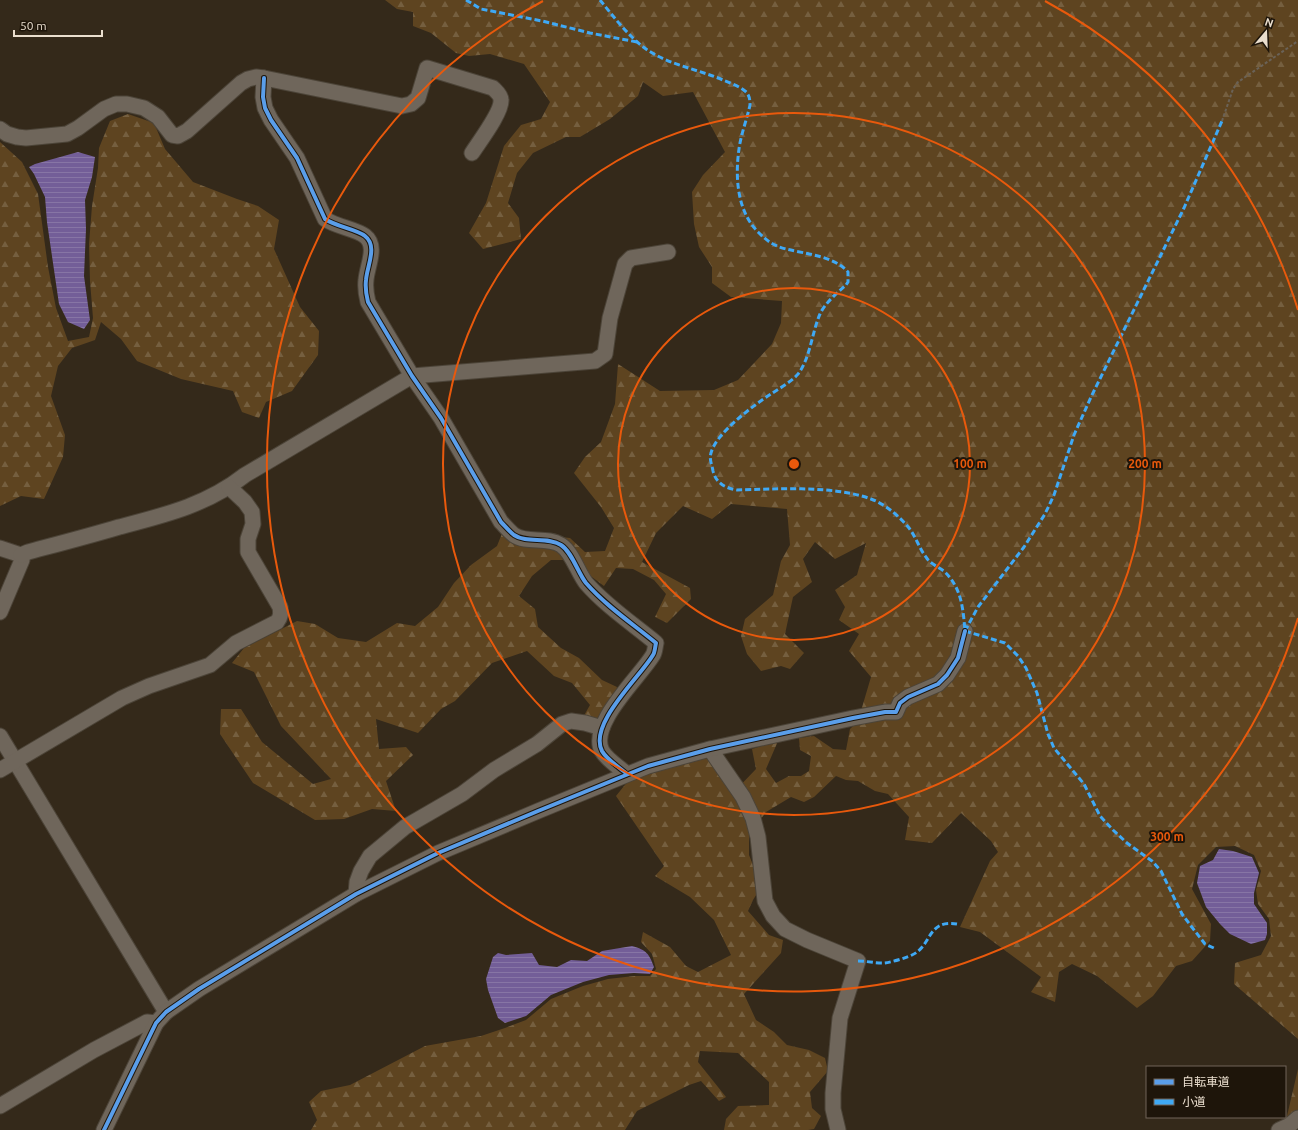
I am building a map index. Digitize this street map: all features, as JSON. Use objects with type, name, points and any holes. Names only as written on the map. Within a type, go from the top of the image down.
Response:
[{"type":"street","points":[[0,129],[7,134],[26,138],[67,134],[104,109],[116,104],[127,104],[144,108],[149,111],[158,117],[172,135],[178,136],[187,131],[240,83],[256,77],[402,106],[411,104],[418,98],[427,68],[493,88],[499,93],[501,101],[497,114],[472,153]]},
{"type":"street","points":[[264,78],[263,97],[265,108],[271,120],[297,158],[325,219],[331,223],[364,235],[370,241],[372,248],[366,280],[368,302],[412,376],[441,418],[501,522],[514,535],[526,539],[544,540],[562,546],[569,553],[585,582],[656,643],[654,654],[615,704],[599,736],[601,750],[627,774]]},
{"type":"street","points":[[0,548],[21,555],[165,515],[197,504],[229,487],[245,475],[412,376],[595,361],[605,354],[610,318],[625,264],[631,258],[668,252]]},
{"type":"street","points":[[0,770],[122,698],[149,686],[210,664],[236,643],[277,622],[281,613],[280,607],[248,552],[247,544],[253,524],[252,512],[245,502],[229,487]]},
{"type":"street","points":[[0,612],[22,560],[21,555]]},
{"type":"street","points":[[0,1106],[94,1050],[147,1022],[161,1018],[199,989],[356,894],[438,853],[648,766],[710,749],[885,712],[896,712],[900,703],[908,697],[938,684],[947,675],[958,658],[964,631]]},
{"type":"street","points":[[356,894],[357,882],[361,871],[370,856],[405,827],[462,794],[494,770],[537,744],[562,724],[571,721],[602,728]]},
{"type":"street","points":[[0,736],[161,1018]]},
{"type":"street","points":[[710,749],[743,797],[753,818],[758,837],[765,901],[773,916],[785,929],[806,940],[858,960],[840,1018],[833,1093],[833,1129]]},
{"type":"street","points":[[104,1130],[161,1018]]},
{"type":"street","points":[[1279,1130],[1290,1125],[1298,1118]]},
{"type":"path","points":[[1222,121],[1233,89],[1238,82],[1298,41]]},
{"type":"green space","points":[[385,0],[1298,0],[1298,1039],[1234,984],[1235,963],[1261,955],[1271,936],[1269,919],[1258,904],[1256,890],[1261,871],[1254,855],[1235,846],[1216,847],[1198,865],[1192,889],[1211,924],[1210,941],[1192,961],[1176,966],[1153,996],[1137,1008],[1097,976],[1072,964],[1059,972],[1055,1002],[1031,992],[1041,977],[980,932],[960,927],[990,861],[998,852],[991,841],[961,813],[932,843],[905,840],[909,817],[888,794],[875,791],[858,781],[846,780],[836,776],[814,797],[804,802],[791,797],[766,812],[749,835],[749,855],[755,870],[758,892],[748,911],[769,935],[783,940],[781,953],[744,994],[756,1020],[774,1032],[787,1045],[809,1050],[825,1058],[828,1071],[810,1092],[812,1108],[821,1116],[814,1129],[724,1130],[726,1119],[738,1106],[769,1105],[769,1082],[738,1053],[700,1051],[698,1062],[726,1097],[719,1101],[701,1081],[689,1085],[637,1111],[625,1130],[311,1130],[317,1120],[309,1102],[321,1091],[350,1085],[425,1046],[481,1036],[526,1020],[551,999],[583,986],[608,979],[650,976],[656,969],[652,954],[641,942],[643,932],[670,947],[686,966],[698,972],[731,955],[714,920],[690,897],[655,876],[664,866],[616,796],[628,781],[648,770],[707,756],[734,792],[756,769],[752,749],[778,741],[766,769],[776,783],[789,776],[801,776],[809,771],[811,756],[800,750],[799,738],[814,736],[833,749],[846,750],[850,729],[858,721],[871,677],[849,651],[859,634],[839,620],[845,607],[835,590],[857,575],[866,543],[835,559],[815,542],[803,559],[812,582],[793,597],[785,634],[804,653],[790,669],[781,666],[761,671],[747,654],[741,636],[745,619],[773,595],[781,561],[790,545],[787,509],[731,504],[712,519],[683,506],[656,533],[642,562],[690,588],[691,599],[667,623],[655,617],[666,594],[654,580],[633,569],[616,568],[604,586],[569,560],[551,560],[532,576],[519,596],[535,609],[538,627],[561,648],[579,658],[602,680],[617,687],[615,697],[601,724],[582,719],[590,705],[572,683],[554,676],[527,651],[492,663],[455,701],[441,709],[418,733],[376,719],[379,749],[406,747],[413,755],[386,781],[396,811],[372,809],[344,819],[315,820],[253,783],[220,734],[221,709],[241,709],[262,742],[313,784],[331,779],[281,726],[254,672],[232,663],[244,648],[297,621],[315,624],[338,638],[366,642],[397,623],[415,626],[438,607],[454,583],[471,565],[497,546],[503,531],[570,538],[585,552],[605,551],[614,528],[601,507],[574,473],[585,457],[601,442],[615,404],[618,364],[660,391],[714,390],[738,380],[772,344],[781,323],[782,301],[731,297],[712,283],[712,267],[699,247],[694,224],[692,192],[703,175],[725,152],[693,92],[663,96],[643,82],[638,96],[610,119],[580,137],[566,137],[533,153],[517,173],[508,203],[519,218],[521,239],[483,249],[469,233],[486,203],[504,146],[521,125],[541,119],[550,102],[524,64],[490,54],[469,56],[456,53],[431,33],[413,26],[413,12],[397,9]]},
{"type":"green space","points":[[128,114],[154,123],[165,149],[193,182],[258,206],[279,220],[274,249],[300,307],[319,331],[318,355],[292,391],[266,402],[259,418],[242,412],[233,391],[181,379],[137,361],[121,339],[101,322],[95,340],[72,348],[58,366],[51,396],[65,435],[63,457],[44,499],[21,496],[0,506],[0,142],[22,162],[38,194],[48,267],[56,308],[68,341],[89,337],[93,318],[89,244],[99,148],[110,121]]},
{"type":"green space","points":[[1298,1069],[1298,1128],[1287,1116]]},
{"type":"shaded area","points":[[78,152],[95,157],[92,177],[85,200],[86,229],[84,276],[90,320],[84,329],[68,322],[59,304],[47,222],[45,197],[29,167]]},
{"type":"shaded area","points":[[1219,849],[1233,851],[1252,857],[1259,873],[1254,893],[1254,904],[1267,923],[1267,934],[1265,940],[1251,944],[1230,934],[1206,907],[1197,883],[1200,866],[1213,860]]},
{"type":"shaded area","points":[[632,946],[647,953],[651,959],[654,967],[650,974],[634,973],[609,975],[583,982],[551,995],[526,1016],[505,1023],[498,1018],[488,990],[486,979],[493,957],[498,953],[506,955],[532,953],[539,965],[557,967],[571,960],[587,961],[602,951]]},
{"type":"marked path","points":[[466,0],[481,9],[637,42]]},
{"type":"marked path","points":[[600,0],[627,32],[646,49],[664,59],[731,83],[746,92],[749,97],[750,105],[740,143],[737,171],[739,193],[751,224],[774,245],[828,259],[835,262],[848,272],[848,282],[828,302],[820,314],[808,353],[798,374],[736,420],[714,445],[710,458],[716,479],[725,486],[737,490],[822,490],[856,495],[871,499],[881,504],[892,511],[905,524],[911,531],[921,550],[932,564],[945,572],[955,585],[961,600],[965,631]]},
{"type":"marked path","points":[[965,631],[978,607],[1024,547],[1045,514],[1054,495],[1074,435],[1091,397],[1184,208],[1222,121]]},
{"type":"marked path","points":[[965,631],[1005,643],[1018,656],[1026,668],[1037,693],[1048,734],[1054,748],[1084,784],[1100,816],[1127,843],[1152,861],[1161,871],[1182,914],[1205,944],[1216,949]]},
{"type":"marked path","points":[[858,961],[883,963],[906,958],[918,951],[935,929],[940,925],[957,924]]},
{"type":"cycle path","points":[[264,78],[263,97],[265,108],[271,120],[297,158],[325,219],[361,234],[369,240],[371,245],[371,256],[366,283],[368,302],[412,376],[441,418],[501,522],[519,538],[555,542],[565,548],[572,557],[586,583],[611,607],[656,643],[653,655],[617,701],[602,728],[600,740],[602,751],[610,760],[627,774]]},
{"type":"cycle path","points":[[104,1130],[156,1023],[166,1012],[199,989],[356,894],[438,853],[648,766],[710,749],[853,718],[885,712],[896,712],[900,703],[908,697],[938,684],[947,675],[958,658],[965,631]]}]
